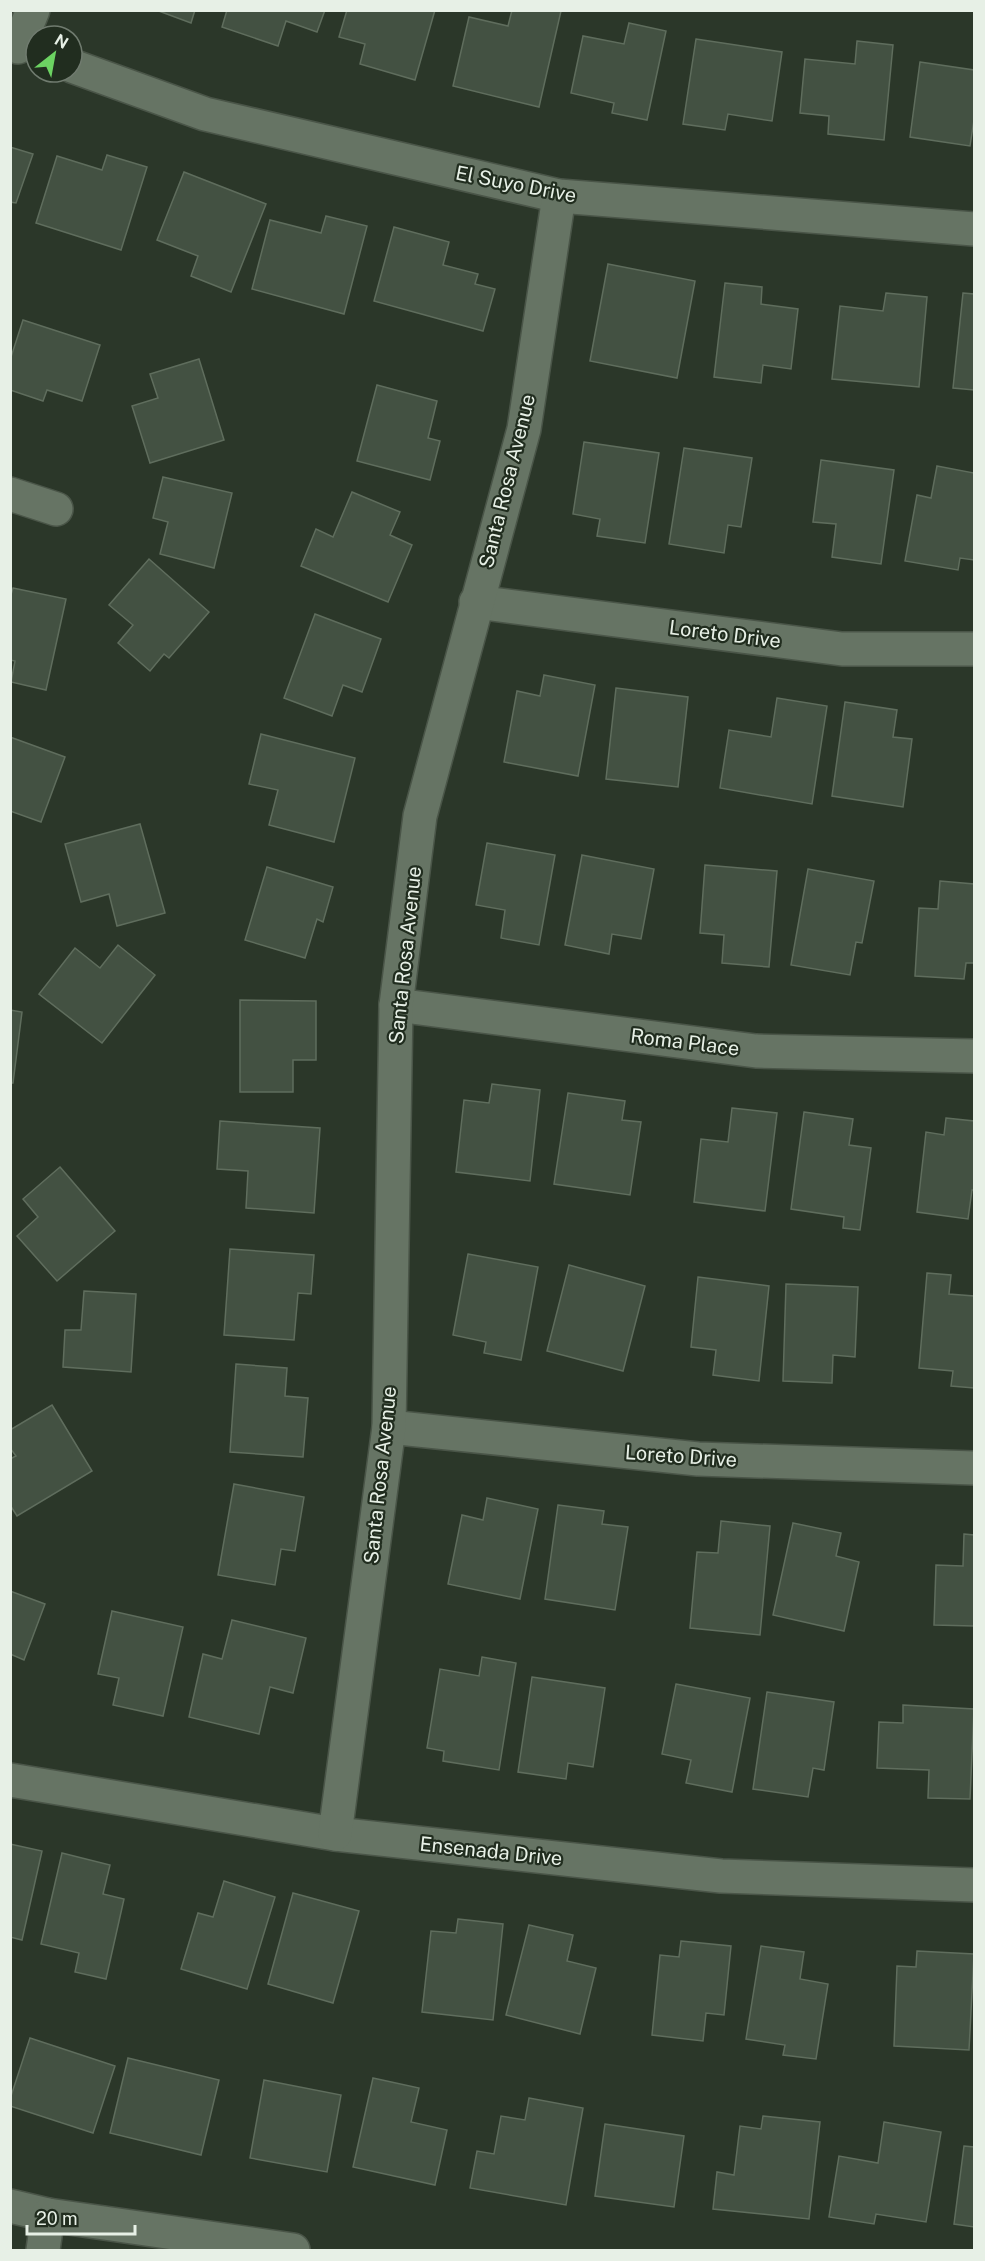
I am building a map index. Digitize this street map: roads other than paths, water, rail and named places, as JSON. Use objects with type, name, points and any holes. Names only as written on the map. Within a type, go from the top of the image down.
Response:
[{"type":"street","points":[[22,48],[33,10]]},
{"type":"street","name":"El Suyo Drive","points":[[84,70],[205,114],[559,196],[975,229]]},
{"type":"street","name":"Santa Rosa Avenue","points":[[335,1834],[389,1426],[396,1005],[420,816],[524,429],[559,196]]},
{"type":"street","points":[[10,494],[56,509]]},
{"type":"street","name":"Loreto Drive","points":[[476,602],[842,649],[975,649]]},
{"type":"street","name":"Roma Place","points":[[396,1005],[756,1051],[975,1056]]},
{"type":"street","name":"Loreto Drive","points":[[389,1426],[698,1459],[975,1468]]},
{"type":"street","name":"Ensenada Drive","points":[[10,1780],[335,1834],[721,1876],[975,1885]]},
{"type":"street","points":[[10,2206],[48,2215],[293,2250]]},
{"type":"street","points":[[43,2250],[48,2215]]}]
